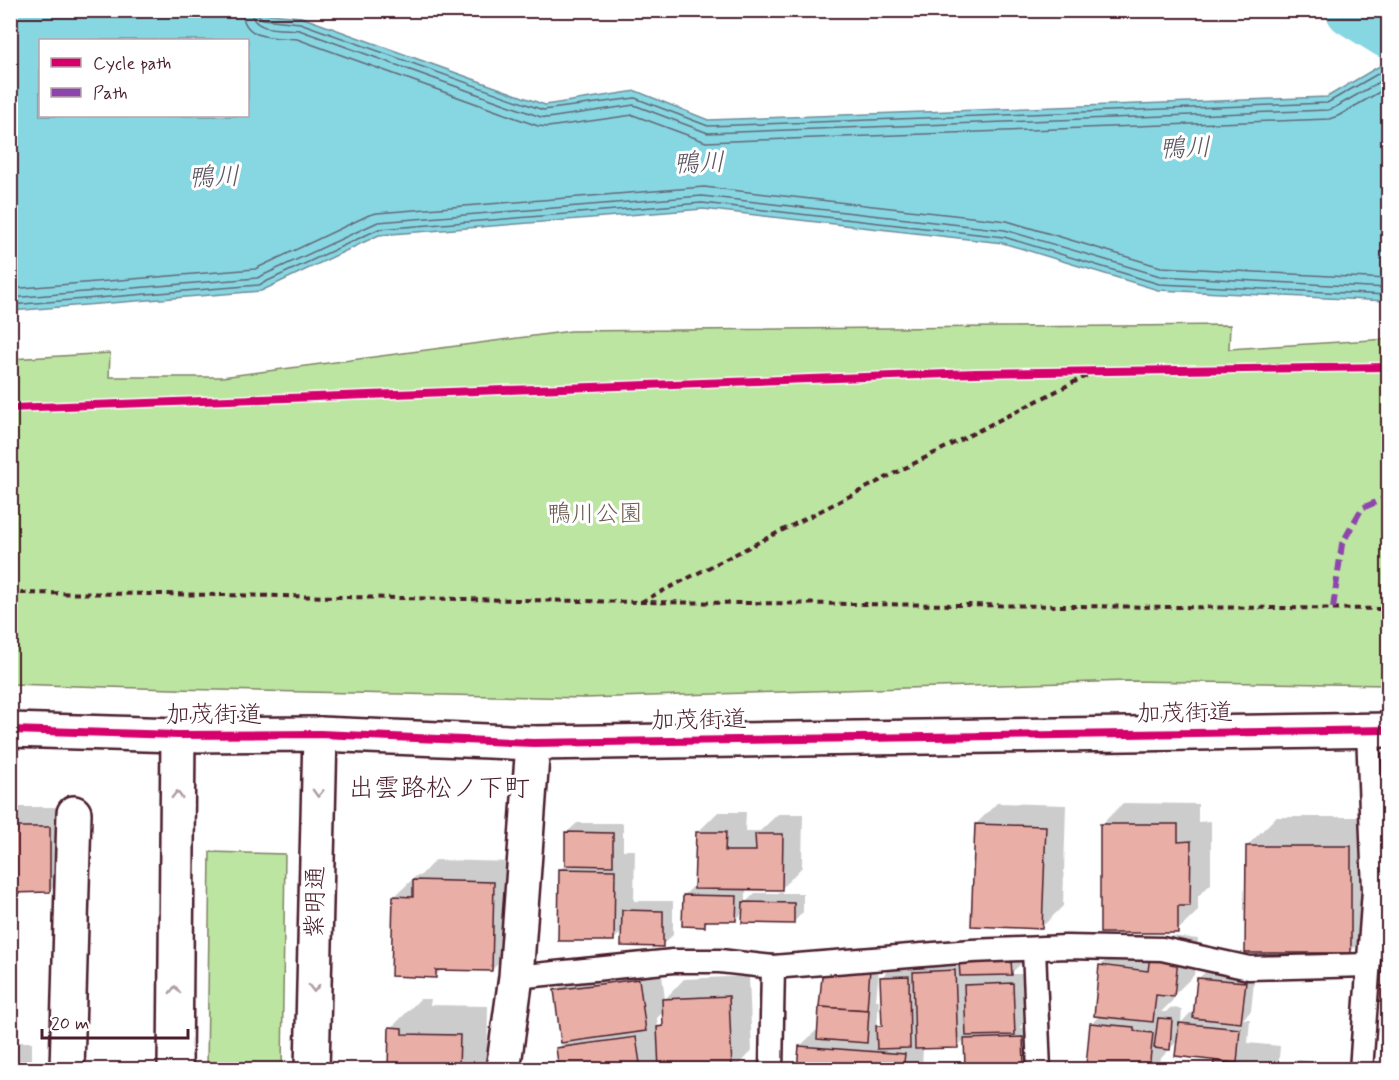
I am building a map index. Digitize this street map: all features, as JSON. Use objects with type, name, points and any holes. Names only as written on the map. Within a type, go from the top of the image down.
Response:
[{"type":"street","name":"加茂街道","points":[[10,730],[178,735],[320,734],[533,743],[1378,730]]},
{"type":"street","name":"紫明通","points":[[312,1070],[320,734]]},
{"type":"street","points":[[175,1070],[178,735]]},
{"type":"street","points":[[503,1070],[516,977],[533,743]]},
{"type":"street","points":[[67,1070],[74,813]]},
{"type":"lane","points":[[1361,1070],[1368,964],[1381,890],[1378,730]]},
{"type":"lane","points":[[516,977],[672,962],[720,961],[773,966],[972,951],[1066,947],[1162,949],[1249,968],[1368,964]]},
{"type":"lane","points":[[1034,949],[1039,1070]]},
{"type":"lane","points":[[771,1070],[773,966]]},
{"type":"path","points":[[1070,372],[1106,371]]},
{"type":"path","points":[[641,602],[1094,372]]},
{"type":"path","points":[[10,593],[1389,609]]},
{"type":"green space","name":"鴨川公園","points":[[1230,325],[1229,349],[1388,339],[1388,685],[1127,681],[584,698],[11,684],[11,359],[110,353],[109,377],[222,377],[571,331]]},
{"type":"green space","points":[[210,852],[285,854],[282,1069],[207,1069]]},
{"type":"water","name":"鴨川","points":[[230,10],[301,17],[545,105],[636,91],[708,120],[1327,97],[1388,61],[1388,301],[1158,290],[1003,243],[703,209],[379,235],[261,291],[11,311],[11,11]]},
{"type":"building","points":[[1384,779],[1388,779],[1388,803],[1384,803]]},
{"type":"building","points":[[1383,806],[1388,806],[1388,846],[1383,846]]},
{"type":"building","points":[[975,824],[1046,826],[1042,929],[971,926]]},
{"type":"building","points":[[1100,824],[1178,824],[1178,842],[1191,841],[1190,906],[1178,906],[1178,933],[1100,933]]},
{"type":"building","points":[[10,827],[50,827],[50,892],[10,893]]},
{"type":"building","points":[[565,832],[613,833],[613,866],[565,865]]},
{"type":"building","points":[[696,832],[726,832],[725,851],[756,851],[755,834],[783,834],[782,890],[694,889]]},
{"type":"building","points":[[1246,846],[1351,846],[1351,953],[1245,953]]},
{"type":"building","points":[[559,869],[615,870],[614,941],[558,941]]},
{"type":"building","points":[[413,880],[494,882],[492,971],[436,970],[436,978],[391,976],[393,896],[413,897]]},
{"type":"building","points":[[683,895],[737,896],[736,921],[705,921],[705,927],[682,926]]},
{"type":"building","points":[[743,902],[794,903],[794,924],[742,923]]},
{"type":"building","points":[[622,910],[663,911],[663,947],[621,946]]},
{"type":"building","points":[[1150,956],[1178,959],[1174,997],[1156,995],[1153,1022],[1094,1016],[1099,965],[1148,971]]},
{"type":"building","points":[[1011,959],[1012,975],[960,976],[959,961]]},
{"type":"building","points":[[823,966],[870,969],[867,1010],[819,1007]]},
{"type":"building","points":[[955,970],[958,1048],[915,1049],[913,972]]},
{"type":"building","points":[[909,976],[910,1048],[877,1049],[876,1026],[882,1026],[880,977]]},
{"type":"building","points":[[1197,978],[1246,982],[1241,1023],[1193,1018]]},
{"type":"building","points":[[639,979],[646,1031],[561,1043],[554,990]]},
{"type":"building","points":[[1013,983],[1015,1035],[966,1036],[964,985]]},
{"type":"building","points":[[1379,986],[1388,987],[1388,1002],[1378,1002]]},
{"type":"building","points":[[729,996],[732,1070],[659,1070],[657,1027],[663,1026],[662,999]]},
{"type":"building","points":[[819,1007],[869,1010],[867,1043],[817,1039]]},
{"type":"building","points":[[1158,1018],[1172,1019],[1170,1050],[1154,1048]]},
{"type":"building","points":[[1090,1023],[1134,1027],[1134,1031],[1153,1033],[1149,1070],[1086,1066]]},
{"type":"building","points":[[1179,1023],[1240,1029],[1237,1063],[1175,1056]]},
{"type":"building","points":[[389,1027],[402,1028],[402,1034],[460,1035],[459,1070],[388,1070]]},
{"type":"building","points":[[636,1037],[641,1070],[559,1070],[556,1048]]},
{"type":"building","points":[[1023,1037],[1024,1066],[965,1067],[964,1039]]},
{"type":"building","points":[[799,1046],[905,1054],[903,1070],[797,1070]]},
{"type":"building","points":[[1214,1061],[1260,1066],[1260,1070],[1213,1070]]},
{"type":"waterway","points":[[1351,10],[1388,33]]},
{"type":"marked path","points":[[1333,608],[1342,544],[1362,508],[1388,497]]},
{"type":"cycle path","points":[[10,408],[975,373],[1388,367]]},
{"type":"cycle path","points":[[10,730],[178,735],[320,734],[533,743],[1388,730]]},
{"type":"district","name":"出雲路松ノ下町","points":[[439,789]]}]
